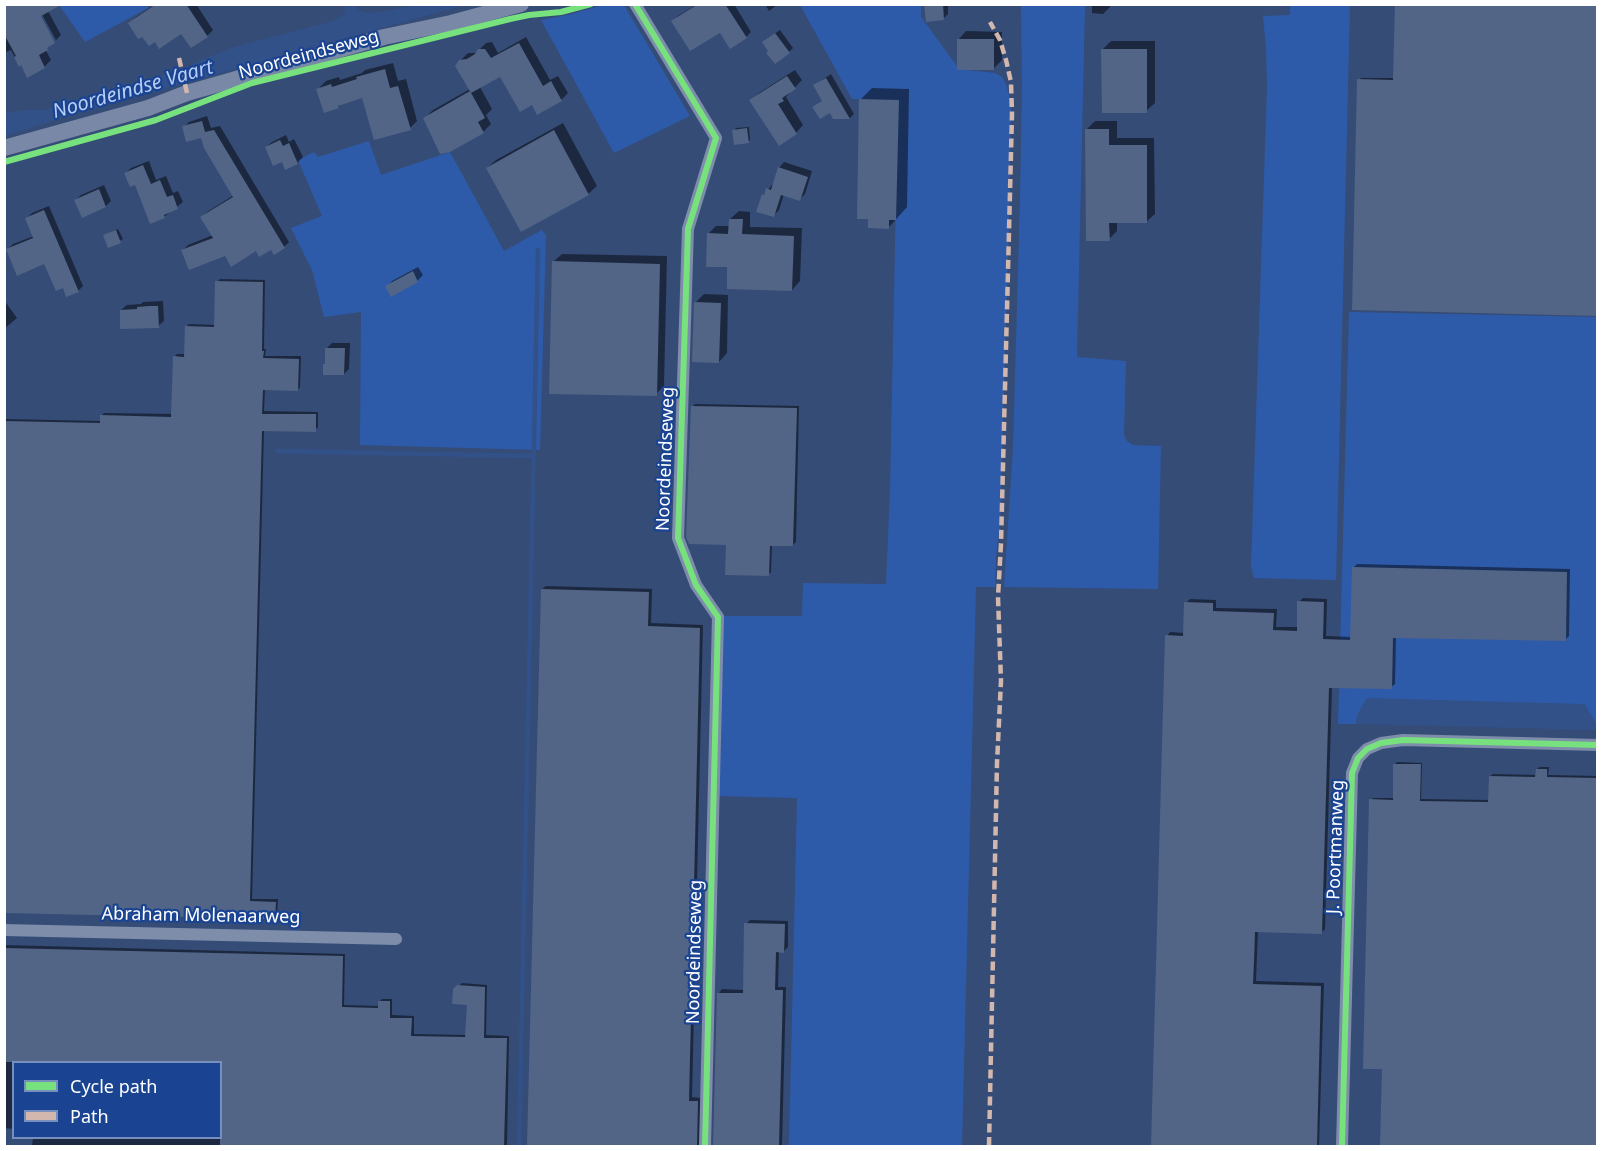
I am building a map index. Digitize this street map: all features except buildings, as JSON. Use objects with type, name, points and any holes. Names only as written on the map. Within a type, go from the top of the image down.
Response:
[{"type":"street","name":"Noordeindseweg","points":[[634,4],[716,138],[688,229],[678,538],[696,585],[718,617],[705,1146]]},
{"type":"street","name":"Noordeindseweg","points":[[4,148],[148,108],[196,91],[384,37],[511,6]]},
{"type":"street","name":"J. Poortmanweg","points":[[1342,1146],[1352,773],[1358,758],[1367,749],[1382,743],[1403,740],[1598,745]]},
{"type":"street","name":"Abraham Molenaarweg","points":[[4,930],[396,939]]},
{"type":"shaded area","points":[[147,4],[148,8],[85,42],[59,5]]},
{"type":"shaded area","points":[[602,5],[624,5],[690,116],[614,153],[541,20]]},
{"type":"shaded area","points":[[800,5],[921,5],[921,17],[957,66],[966,70],[995,73],[1002,77],[1011,103],[1000,525],[995,587],[976,587],[962,1146],[789,1146],[797,798],[716,796],[720,616],[802,616],[803,583],[886,584],[898,100],[852,99]]},
{"type":"shaded area","points":[[1021,5],[1085,5],[1077,357],[1126,361],[1124,435],[1133,445],[1161,446],[1158,589],[1004,587],[1013,448],[1022,88]]},
{"type":"shaded area","points":[[1290,5],[1350,5],[1336,580],[1254,578],[1251,567],[1267,87],[1263,16],[1290,15]]},
{"type":"shaded area","points":[[369,141],[381,175],[450,152],[504,251],[542,230],[546,235],[540,450],[360,445],[361,312],[324,317],[312,270],[291,228],[322,216],[298,160],[314,152],[318,157]]},
{"type":"shaded area","points":[[1349,312],[1597,317],[1597,722],[1358,715],[1356,724],[1338,724]]},
{"type":"water","name":"Noordeindse Vaart","points":[[345,5],[354,5],[360,11],[367,13],[384,12],[414,5],[464,5],[68,116],[5,136],[5,113],[46,110],[189,67],[234,47],[333,21],[343,15]]},
{"type":"water","points":[[1367,698],[1585,704],[1597,722],[1597,730],[1356,724],[1357,715]]},
{"type":"waterway","points":[[519,1146],[538,250]]},
{"type":"waterway","points":[[277,451],[533,456]]},
{"type":"marked path","points":[[989,1146],[997,763],[1001,681],[998,597],[1012,114],[1011,82],[1006,60],[1000,40],[990,22]]},
{"type":"marked path","points":[[179,58],[187,93]]},
{"type":"cycle path","points":[[4,162],[156,120],[252,83],[510,19],[561,12],[591,4]]},
{"type":"cycle path","points":[[635,4],[716,138],[688,229],[678,538],[696,585],[718,617],[705,1146]]},
{"type":"cycle path","points":[[1342,1146],[1352,773],[1358,758],[1367,749],[1381,743],[1403,740],[1598,745]]}]
